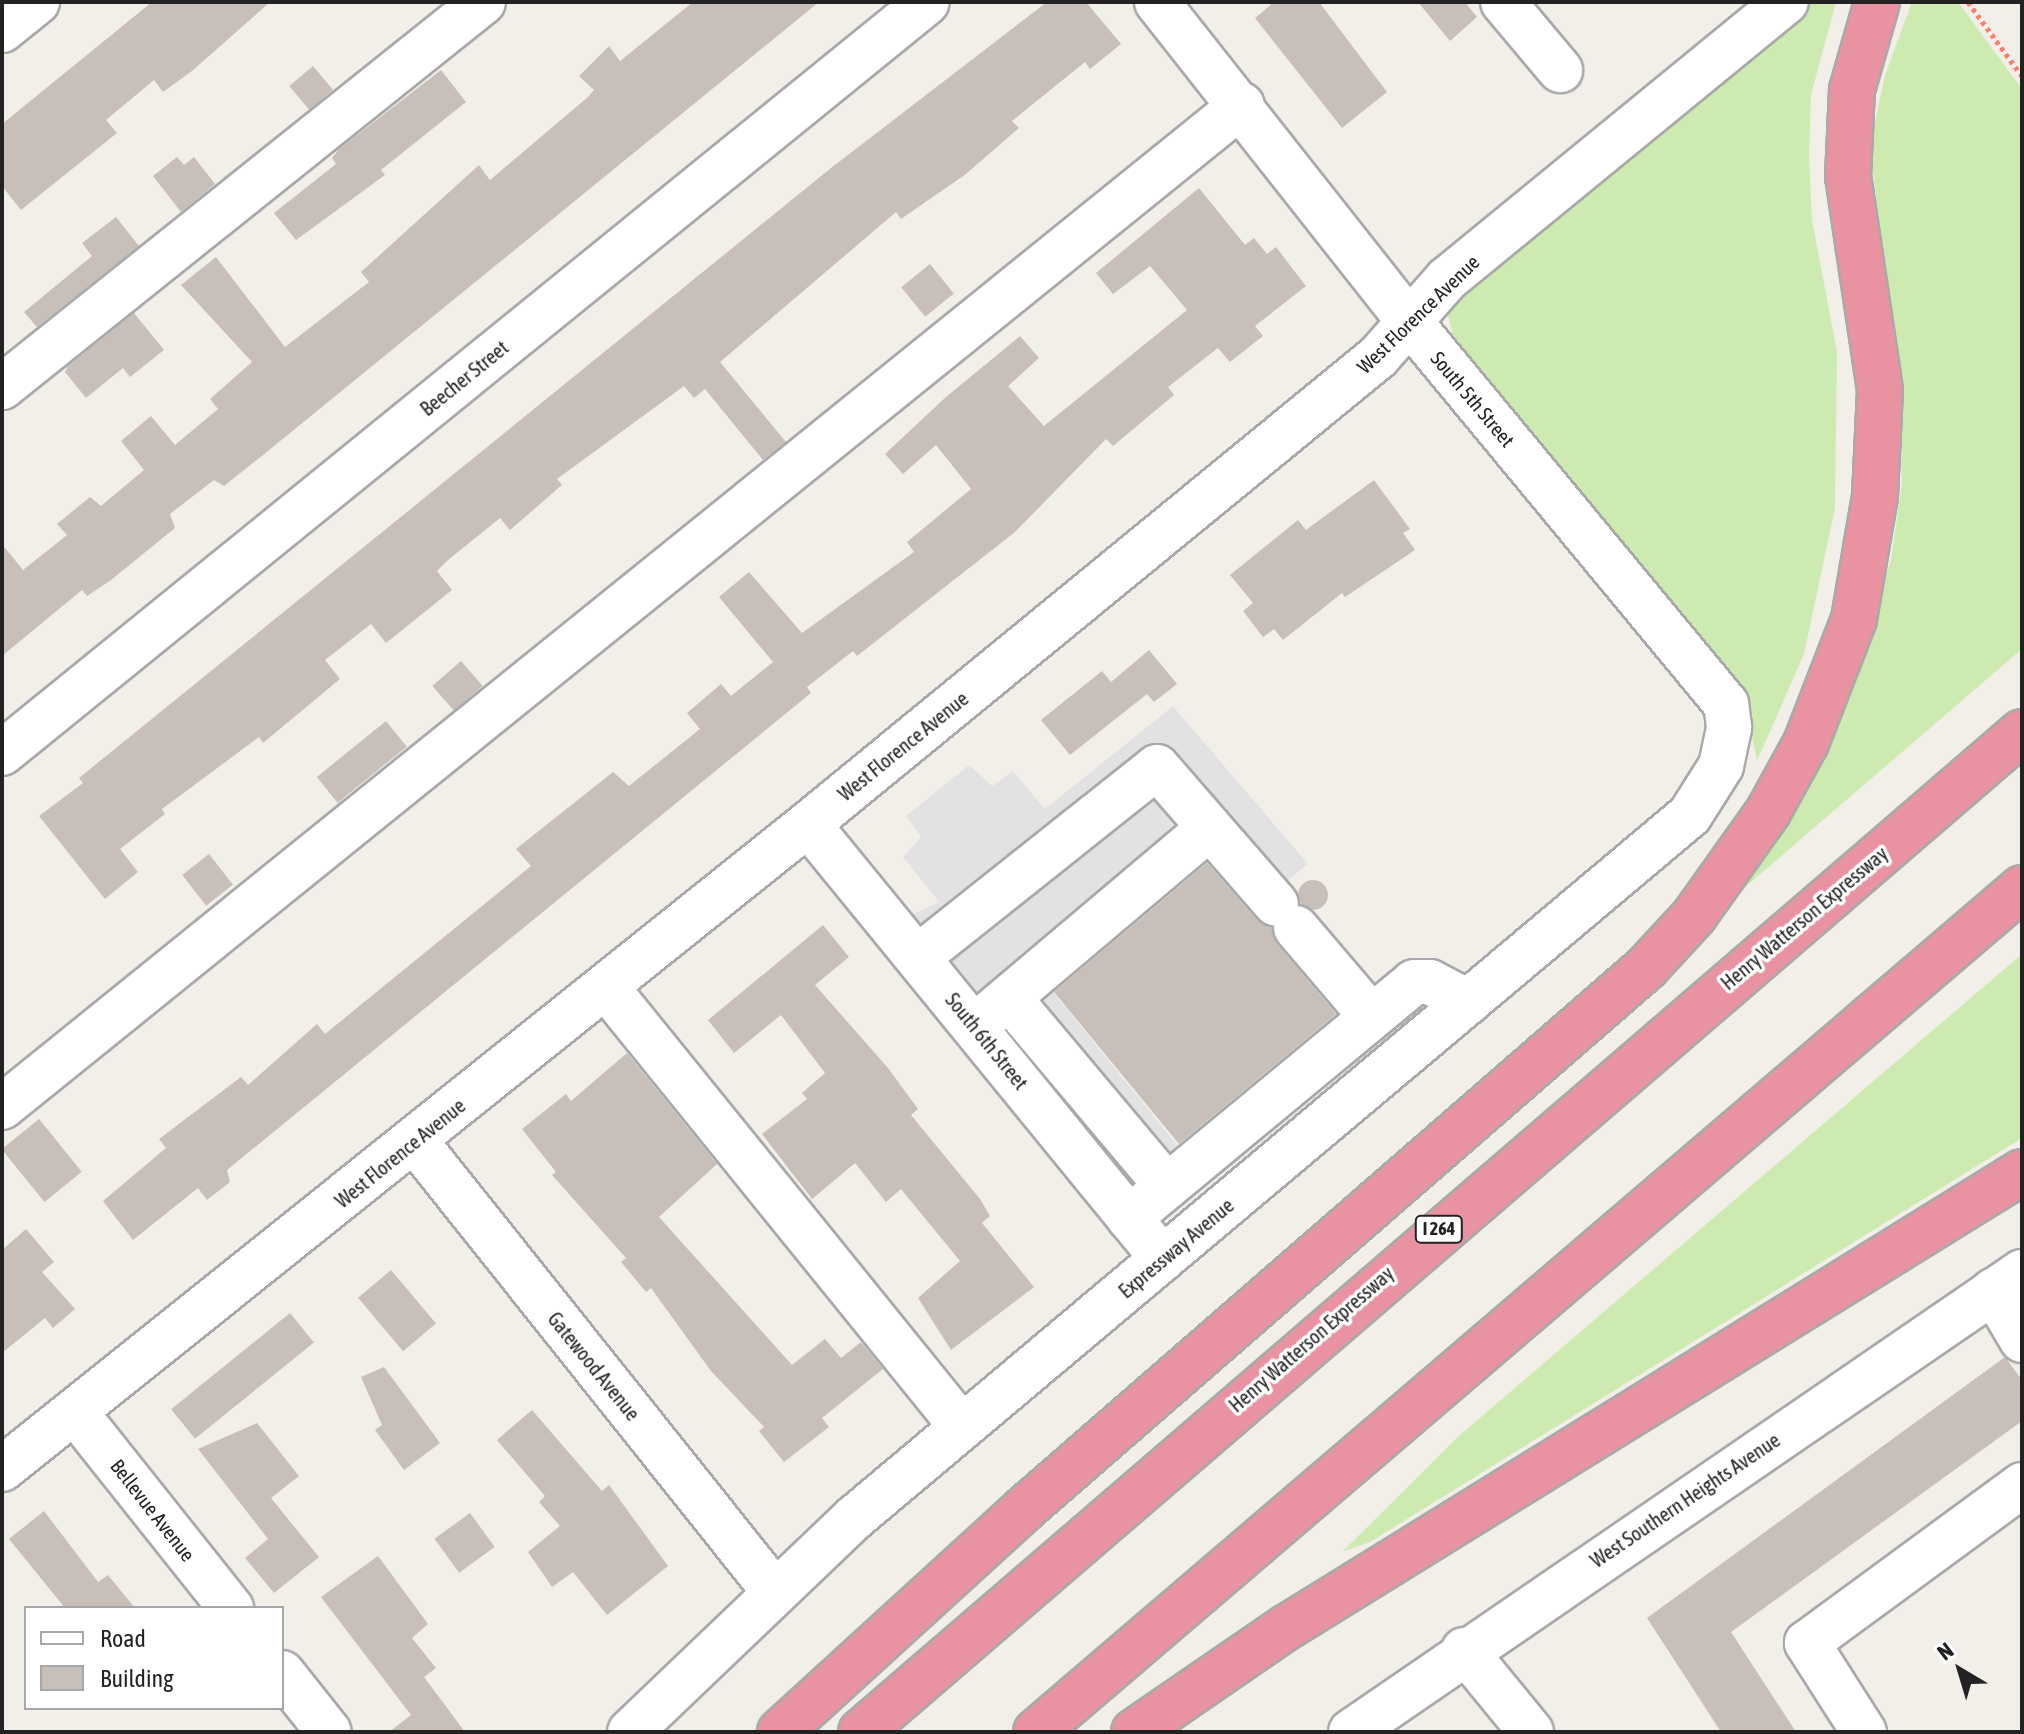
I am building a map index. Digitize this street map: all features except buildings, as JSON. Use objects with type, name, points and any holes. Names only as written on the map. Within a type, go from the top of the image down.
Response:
[{"type":"highway","points":[[780,1732],[1024,1509],[1646,968],[1694,916],[1768,812],[1806,743],[1854,619],[1875,496],[1880,390],[1848,177],[1852,90],[1877,2]]},
{"type":"highway","name":"Henry Watterson Expressway","points":[[861,1732],[1254,1387],[2022,732]]},
{"type":"highway","points":[[1036,1732],[2022,888]]},
{"type":"highway","points":[[1134,1732],[1287,1627],[2022,1172]]},
{"type":"street","points":[[2,30],[37,2]]},
{"type":"street","points":[[2,387],[483,2]]},
{"type":"street","name":"Beecher Street","points":[[2,753],[927,2]]},
{"type":"street","name":"South 5th Street","points":[[1157,2],[1242,105],[1408,320],[1726,704],[1729,727],[1721,766]]},
{"type":"street","points":[[1503,2],[1560,70]]},
{"type":"street","name":"West Florence Avenue","points":[[2,1469],[808,824],[1378,357],[1447,279],[1786,2]]},
{"type":"street","points":[[2,1107],[1242,105]]},
{"type":"street","name":"Expressway Avenue","points":[[630,1732],[774,1591],[962,1427],[1690,815],[1721,766]]},
{"type":"street","points":[[918,957],[1157,767],[1370,1015]]},
{"type":"street","name":"South 6th Street","points":[[808,824],[1163,1259]]},
{"type":"street","points":[[975,1026],[1209,828]]},
{"type":"street","points":[[1129,1218],[1370,1015],[1414,982],[1430,982],[1468,1002]]},
{"type":"street","points":[[606,987],[962,1427]]},
{"type":"street","points":[[1009,998],[1167,1186]]},
{"type":"street","name":"Gatewood Avenue","points":[[415,1141],[774,1591]]},
{"type":"street","points":[[2008,1282],[2022,1340]]},
{"type":"street","name":"West Southern Heights Avenue","points":[[1351,1732],[1464,1650],[2008,1282]]},
{"type":"street","name":"Bellevue Avenue","points":[[75,1412],[229,1606]]},
{"type":"street","points":[[1864,1732],[1807,1643],[2022,1485]]},
{"type":"street","points":[[1464,1650],[1531,1732]]},
{"type":"street","points":[[284,1676],[329,1732]]},
{"type":"path","points":[[1968,2],[2022,76]]},
{"type":"green space","points":[[1805,2],[1836,2],[1811,95],[1809,155],[1812,220],[1837,352],[1835,508],[1804,654],[1757,761],[1743,693],[1453,335],[1447,312]]},
{"type":"green space","points":[[1912,2],[1958,2],[2022,89],[2022,649],[1736,895],[1832,733],[1891,560],[1902,483],[1899,387],[1870,147],[1885,75]]},
{"type":"green space","points":[[2022,954],[2022,1138],[1370,1542],[1342,1552],[1461,1434]]},
{"type":"shaded area","points":[[1173,706],[1308,864],[1255,907],[1206,848],[1044,981],[1177,1145],[1128,1195],[906,917],[939,902],[903,857],[921,837],[906,816],[969,765],[992,786],[1013,771],[1045,809]]}]
